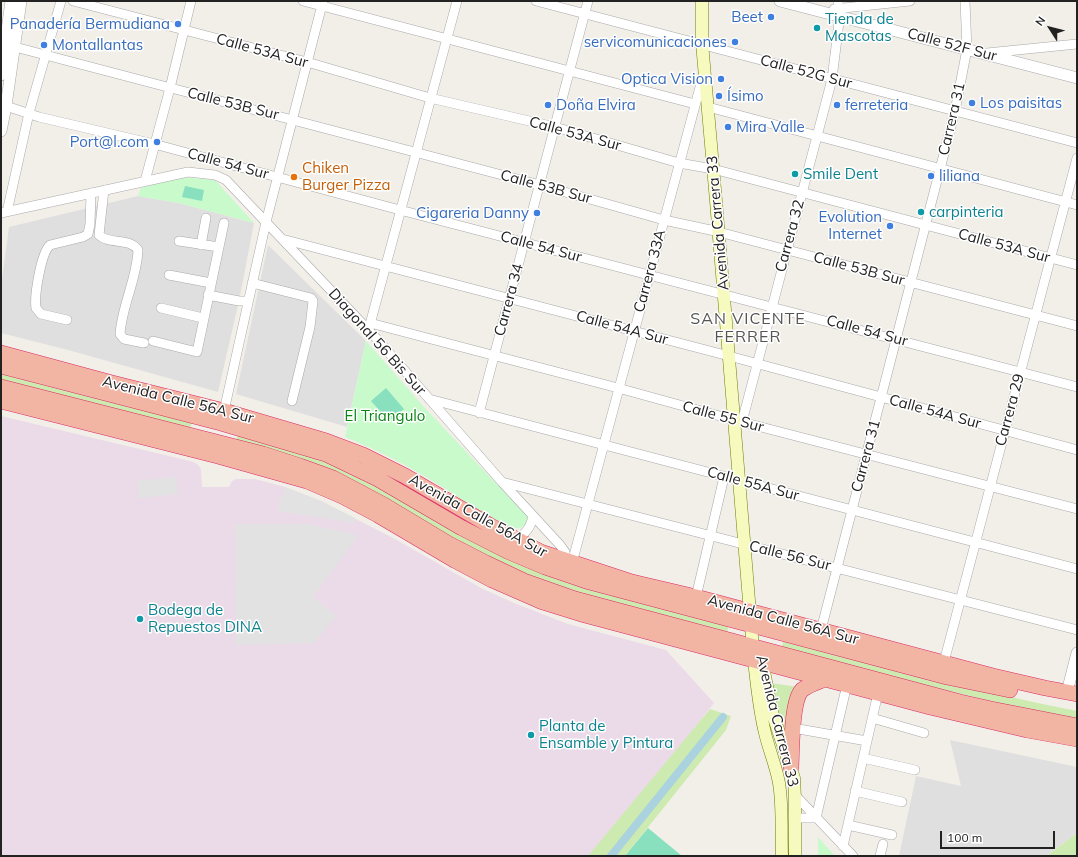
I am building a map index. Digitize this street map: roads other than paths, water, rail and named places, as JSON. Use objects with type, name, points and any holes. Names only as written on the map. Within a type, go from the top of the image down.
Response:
[{"type":"highway","name":"Avenida Calle 56A Sur","points":[[1,353],[224,411],[326,441],[363,456],[405,476],[515,539],[541,552],[632,582],[696,597],[751,621],[821,630],[993,676],[1072,693]]},
{"type":"highway","name":"Avenida Calle 56A Sur","points":[[1,366],[221,423],[326,454],[359,469],[495,545],[545,567],[586,581],[751,621],[947,677],[1077,703]]},
{"type":"highway","points":[[76,386],[112,383]]},
{"type":"highway","name":"Avenida Calle 56A Sur","points":[[1,387],[263,454],[300,466],[348,486],[421,526],[449,544],[486,563],[524,580],[575,599],[642,617],[825,679],[1000,724],[1077,739]]},
{"type":"highway","name":"Avenida Calle 56A Sur","points":[[1,401],[218,456],[307,481],[342,496],[456,561],[515,591],[615,624],[891,683],[991,709],[1077,726]]},
{"type":"highway","points":[[84,408],[123,432]]},
{"type":"highway","points":[[326,441],[359,469]]},
{"type":"highway","points":[[405,531],[449,544]]},
{"type":"highway","points":[[586,581],[611,583],[632,582]]},
{"type":"highway","points":[[615,624],[642,617]]},
{"type":"highway","points":[[872,644],[903,665]]},
{"type":"highway","points":[[784,770],[793,728],[796,703],[800,693],[806,688],[825,679]]},
{"type":"highway","points":[[891,683],[914,702]]},
{"type":"main road","name":"Avenida Carrera 33","points":[[702,1],[702,45],[704,73],[729,356],[738,421],[739,481],[751,621],[757,655],[772,712],[784,770],[780,795],[782,856]]},
{"type":"main road","name":"Avenida Carrera 33","points":[[784,770],[794,778],[795,856]]},
{"type":"main road","points":[[781,818],[795,818]]},
{"type":"street","points":[[1,75],[11,1]]},
{"type":"street","points":[[1,131],[21,1]]},
{"type":"street","points":[[61,1],[29,113],[4,213],[188,172],[215,175],[218,162]]},
{"type":"street","name":"Calle 53A Sur","points":[[73,1],[307,62],[430,98],[555,127],[680,163],[713,169],[1077,265]]},
{"type":"street","points":[[145,181],[191,1]]},
{"type":"street","points":[[303,1],[322,4],[446,39],[695,104]]},
{"type":"street","points":[[369,327],[456,1]]},
{"type":"street","name":"Calle 52G Sur","points":[[536,1],[1077,143]]},
{"type":"street","name":"Carrera 34","points":[[479,413],[588,1]]},
{"type":"street","name":"Calle 52F Sur","points":[[780,1],[818,10],[838,8],[967,49],[1077,78]]},
{"type":"street","points":[[838,8],[910,1]]},
{"type":"street","name":"Carrera 31","points":[[821,630],[955,111],[967,49],[965,1]]},
{"type":"street","points":[[224,411],[266,222],[322,4]]},
{"type":"street","name":"Carrera 32","points":[[738,421],[757,364],[832,79],[838,8]]},
{"type":"street","points":[[983,53],[1077,44]]},
{"type":"street","name":"Calle 53B Sur","points":[[15,47],[540,185],[664,220],[719,232],[1077,326]]},
{"type":"street","name":"Carrera 33A","points":[[569,562],[587,504],[704,73]]},
{"type":"street","name":"Calle 54 Sur","points":[[6,106],[1077,387]]},
{"type":"street","points":[[708,107],[1077,205]]},
{"type":"street","name":"Carrera 29","points":[[944,662],[1077,158]]},
{"type":"street","name":"Diagonal 56 Bis Sur","points":[[215,175],[226,180],[369,327],[429,399],[533,517],[560,545],[569,562]]},
{"type":"street","points":[[104,190],[99,235],[105,240],[125,242],[135,246],[138,250],[137,264],[120,334],[124,339],[148,342],[197,352],[210,283],[224,223]]},
{"type":"street","points":[[67,320],[42,314],[36,308],[40,268],[45,252],[50,244],[82,237],[88,234],[90,224],[91,193]]},
{"type":"street","points":[[202,245],[206,218]]},
{"type":"street","name":"Calle 54A Sur","points":[[282,239],[729,356],[1077,450]]},
{"type":"street","points":[[180,241],[219,248]]},
{"type":"street","points":[[169,275],[210,283]]},
{"type":"street","points":[[252,283],[310,298],[313,301],[310,327],[292,401]]},
{"type":"street","points":[[208,295],[239,301],[248,300]]},
{"type":"street","points":[[161,308],[204,318]]},
{"type":"street","name":"Calle 55 Sur","points":[[369,327],[494,356],[1077,509]]},
{"type":"street","name":"Calle 55A Sur","points":[[429,399],[1077,569]]},
{"type":"street","points":[[696,597],[724,477]]},
{"type":"street","name":"Calle 56 Sur","points":[[502,482],[1077,630]]},
{"type":"street","points":[[515,539],[523,535],[530,527],[533,517]]},
{"type":"street","points":[[1072,693],[1077,653]]},
{"type":"street","points":[[816,818],[848,685]]},
{"type":"street","points":[[843,846],[878,693]]},
{"type":"street","points":[[872,718],[924,733]]},
{"type":"street","points":[[793,728],[866,741]]},
{"type":"street","points":[[863,758],[915,770]]},
{"type":"street","points":[[855,791],[902,802]]},
{"type":"street","points":[[795,795],[853,856]]},
{"type":"street","points":[[795,818],[816,818]]},
{"type":"street","points":[[848,824],[892,835]]},
{"type":"street","points":[[880,856],[883,844]]},
{"type":"waterway","points":[[611,856],[723,717]]},
{"type":"place","name":"Beet","points":[[771,17]]},
{"type":"place","name":"Panadería Bermudiana","points":[[178,24]]},
{"type":"place","name":"Tienda de Mascotas","points":[[817,28]]},
{"type":"place","name":"servicomunicaciones","points":[[735,42]]},
{"type":"place","name":"Montallantas","points":[[44,45]]},
{"type":"place","name":"Optica Vision","points":[[721,79]]},
{"type":"place","name":"Ísimo","points":[[719,96]]},
{"type":"place","name":"Los paisitas","points":[[972,103]]},
{"type":"place","name":"Doña Elvira","points":[[548,105]]},
{"type":"place","name":"ferreteria","points":[[837,105]]},
{"type":"place","name":"Mira Valle","points":[[728,127]]},
{"type":"place","name":"Port@l.com","points":[[157,142]]},
{"type":"place","name":"Smile Dent","points":[[795,174]]},
{"type":"place","name":"liliana","points":[[931,176]]},
{"type":"place","name":"Chiken Burger Pizza","points":[[294,177]]},
{"type":"place","name":"carpinteria","points":[[921,212]]},
{"type":"place","name":"Cigareria Danny","points":[[537,213]]},
{"type":"place","name":"Evolution Internet","points":[[890,226]]},
{"type":"place","name":"Bodega de Repuestos DINA","points":[[140,619]]},
{"type":"place","name":"Planta de Ensamble y Pintura","points":[[531,735]]},
{"type":"district","name":"SAN VICENTE FERRER","points":[[748,328]]},
{"type":"park label","name":"El Triangulo","points":[[385,416]]}]
